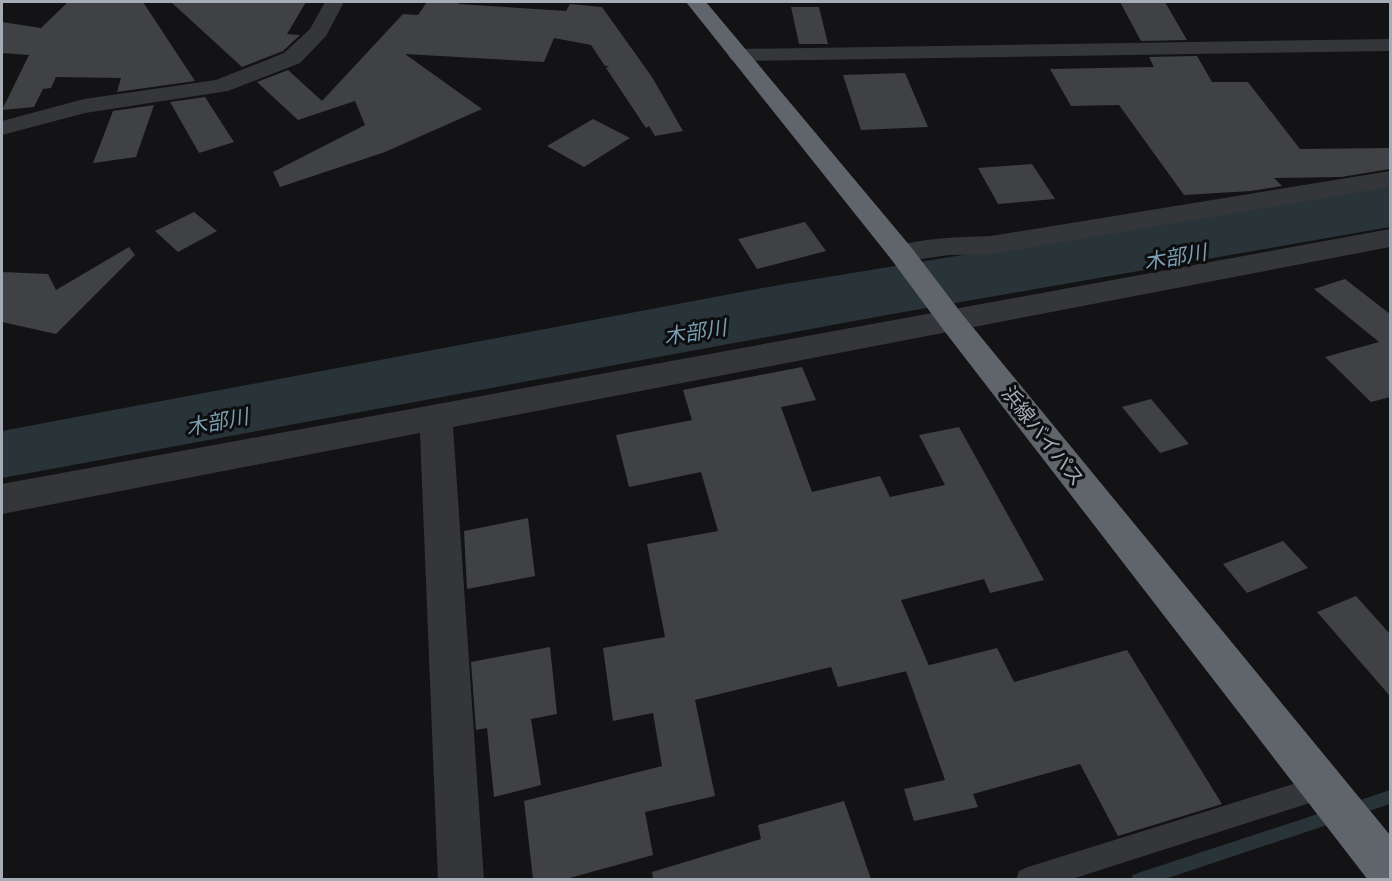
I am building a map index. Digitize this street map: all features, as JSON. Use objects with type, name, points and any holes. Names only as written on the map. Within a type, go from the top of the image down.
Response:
[{"type":"highway","name":"浜線バイパス","points":[[696,2],[904,257],[950,318],[1390,870]]},
{"type":"street","points":[[2,128],[84,106],[220,86],[292,58],[319,32],[334,2]]},
{"type":"street","points":[[739,55],[1390,45]]},
{"type":"street","points":[[904,257],[949,246],[991,245],[1390,179]]},
{"type":"street","points":[[2,499],[436,419],[950,318],[1390,238]]},
{"type":"street","points":[[436,419],[461,879]]},
{"type":"lane","points":[[1028,879],[1322,787]]},
{"type":"water","name":"木部川","points":[[1390,185],[1390,227],[881,316],[2,478],[2,431],[779,285]]},
{"type":"building","points":[[68,2],[143,2],[195,81],[117,92],[121,78],[56,77],[51,88],[43,89],[34,107],[2,110],[29,55],[2,53],[2,22],[41,28]]},
{"type":"building","points":[[171,2],[306,2],[287,34],[300,35],[283,51],[242,67]]},
{"type":"building","points":[[427,2],[459,2],[458,4],[566,11],[570,4],[602,7],[652,77],[683,131],[655,136],[649,126],[646,128],[606,68],[609,66],[605,66],[591,45],[554,38],[544,62],[405,54],[482,109],[385,152],[280,187],[273,172],[365,125],[355,101],[298,120],[257,82],[288,70],[322,101],[403,14],[418,15]]},
{"type":"building","points":[[1120,2],[1165,2],[1187,40],[1141,41]]},
{"type":"building","points":[[791,7],[819,7],[828,44],[799,44]]},
{"type":"building","points":[[1197,56],[1212,82],[1248,82],[1300,149],[1390,148],[1390,169],[1341,177],[1274,178],[1282,186],[1251,191],[1184,195],[1119,105],[1071,106],[1050,69],[1154,67],[1149,57]]},
{"type":"building","points":[[905,73],[928,127],[861,130],[843,75]]},
{"type":"building","points":[[205,97],[234,142],[199,153],[170,102]]},
{"type":"building","points":[[154,105],[136,157],[93,163],[113,111]]},
{"type":"building","points":[[593,119],[630,138],[584,167],[547,146]]},
{"type":"building","points":[[1032,164],[1055,199],[998,204],[978,168]]},
{"type":"building","points":[[194,212],[217,231],[178,252],[155,231]]},
{"type":"building","points":[[805,222],[826,251],[757,269],[738,239]]},
{"type":"building","points":[[129,247],[135,255],[56,334],[2,322],[2,272],[48,274],[56,290]]},
{"type":"building","points":[[1345,279],[1390,314],[1390,397],[1371,402],[1325,357],[1379,342],[1314,289]]},
{"type":"building","points":[[802,367],[816,400],[781,407],[812,492],[880,476],[890,497],[945,485],[919,435],[959,427],[1044,580],[990,593],[984,579],[901,600],[929,666],[838,687],[831,667],[695,700],[715,796],[645,812],[653,855],[566,879],[533,879],[524,801],[662,766],[653,713],[613,721],[603,648],[665,637],[647,544],[718,531],[701,472],[629,487],[616,435],[692,420],[683,390]]},
{"type":"building","points":[[1151,399],[1189,444],[1160,453],[1122,407]]},
{"type":"building","points":[[528,518],[535,576],[467,589],[464,531]]},
{"type":"building","points":[[1283,541],[1308,568],[1247,593],[1223,564]]},
{"type":"building","points":[[1356,596],[1390,634],[1390,696],[1317,612]]},
{"type":"building","points":[[550,647],[557,714],[531,719],[541,785],[494,797],[487,728],[476,730],[471,662]]},
{"type":"building","points":[[997,648],[1014,682],[1127,650],[1222,804],[1118,836],[1080,764],[973,794],[978,807],[914,821],[904,789],[945,780],[906,671]]},
{"type":"building","points":[[844,801],[871,879],[653,879],[652,872],[761,839],[758,825]]},
{"type":"waterway","points":[[1354,809],[1390,797]]},
{"type":"waterway","points":[[1138,880],[1333,816]]}]
